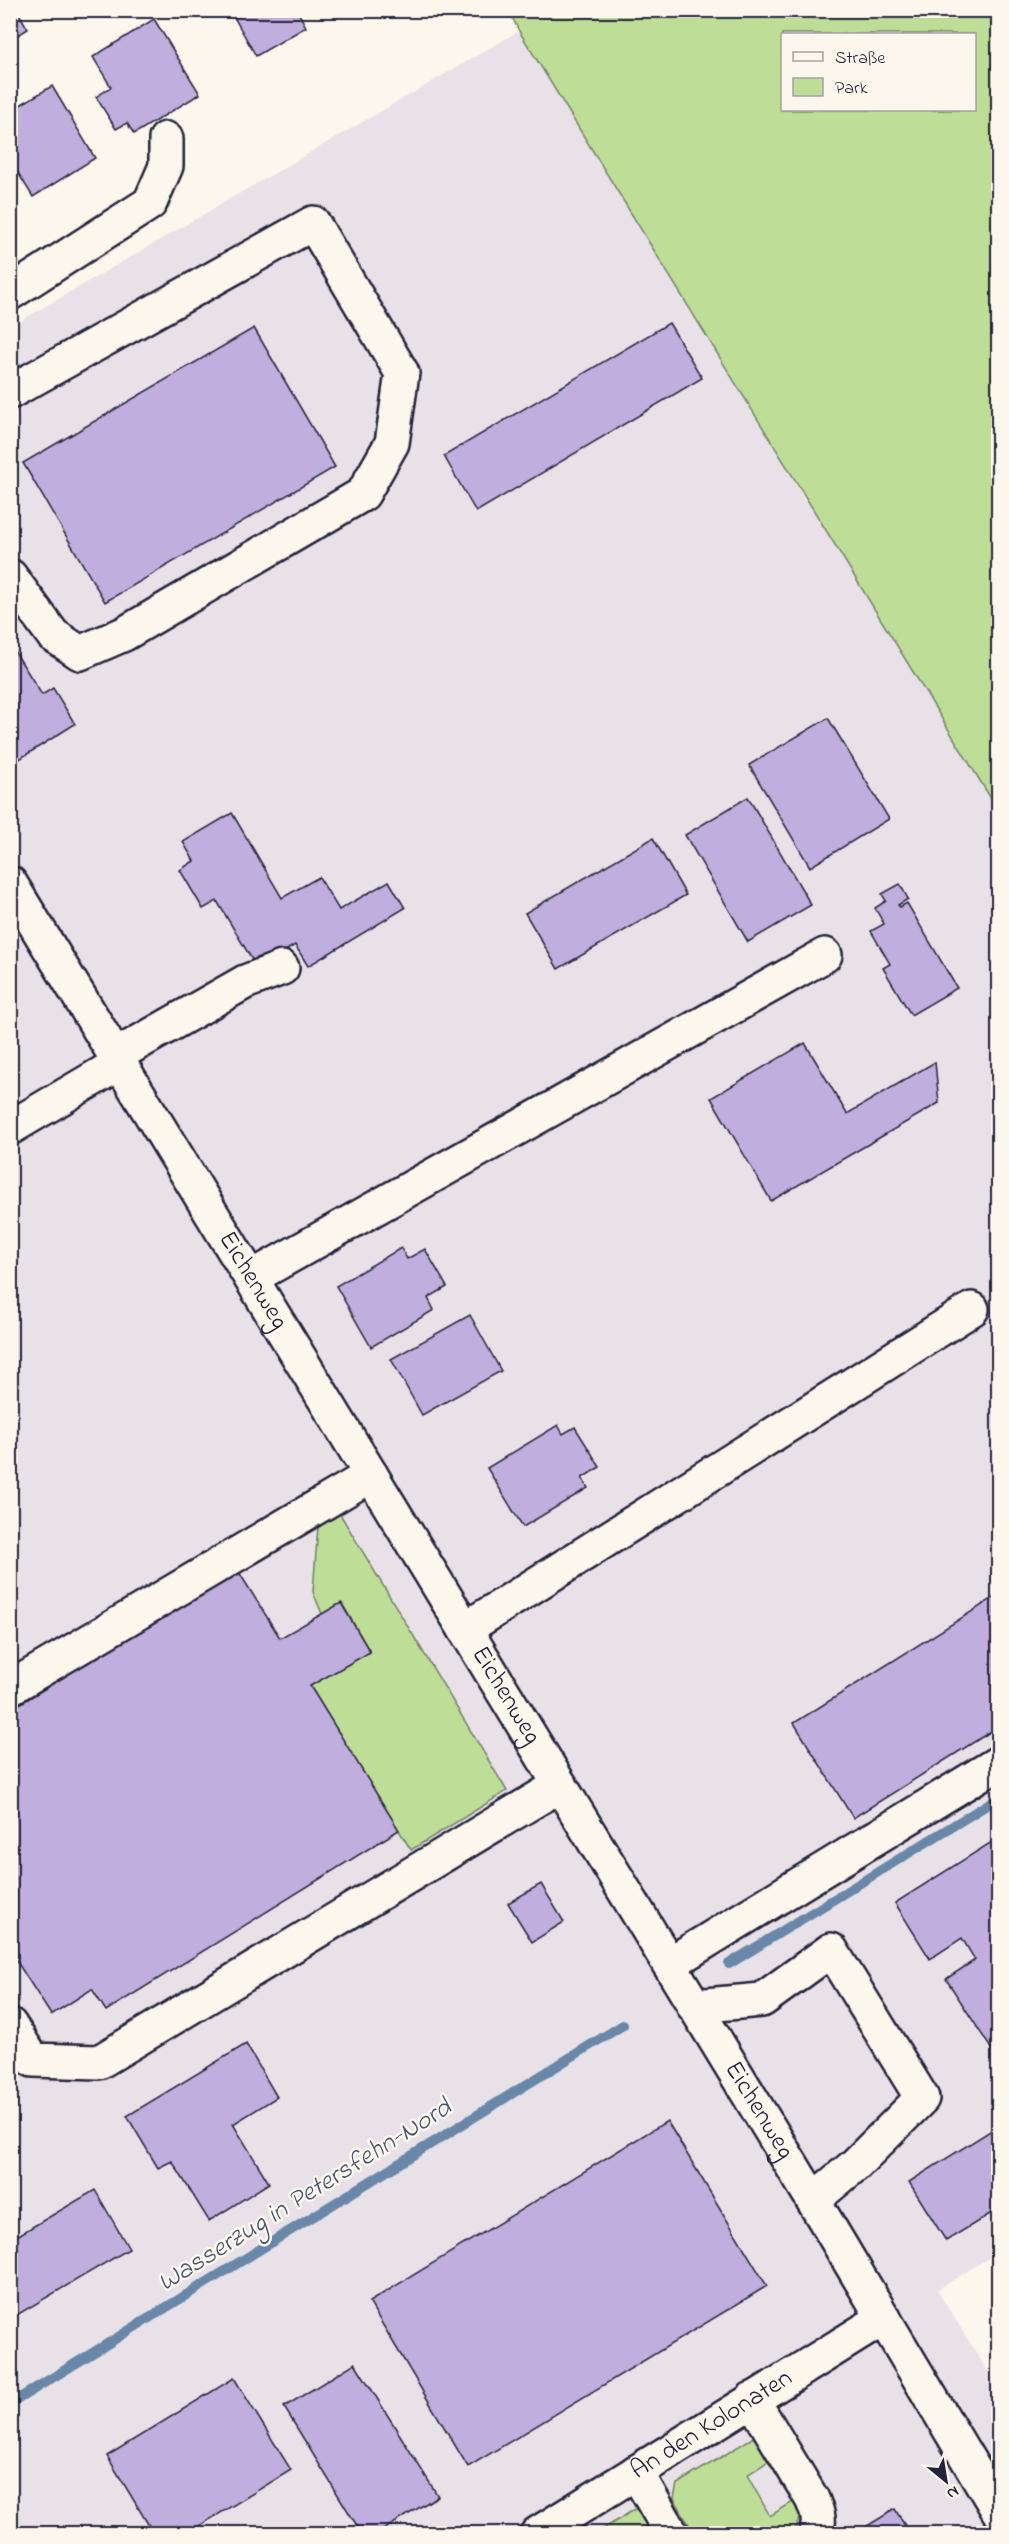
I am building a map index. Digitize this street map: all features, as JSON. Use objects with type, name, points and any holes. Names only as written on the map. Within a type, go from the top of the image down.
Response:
[{"type":"street","points":[[10,293],[150,203],[166,166],[166,139]]},
{"type":"street","points":[[10,392],[312,223],[402,372],[392,443],[363,494],[124,634],[80,652],[53,635],[10,576]]},
{"type":"street","name":"Eichenweg","points":[[10,884],[813,2200],[999,2510]]},
{"type":"street","points":[[250,1278],[825,955]]},
{"type":"street","points":[[10,1128],[245,982],[282,968]]},
{"type":"street","points":[[465,1629],[972,1309]]},
{"type":"street","points":[[10,1688],[371,1475]]},
{"type":"street","points":[[669,1964],[999,1763]]},
{"type":"street","points":[[10,2025],[33,2060],[99,2062],[560,1785]]},
{"type":"street","points":[[694,2006],[762,2000],[831,1950],[922,2098],[855,2165],[813,2200]]},
{"type":"street","name":"An den Kolonaten","points":[[537,2534],[884,2318]]},
{"type":"street","points":[[752,2399],[812,2499],[818,2513],[819,2526],[816,2534]]},
{"type":"street","points":[[636,2472],[672,2534]]},
{"type":"shaded area","points":[[519,31],[998,810],[998,2252],[937,2290],[998,2388],[998,2533],[11,2533],[10,327]]},
{"type":"green space","points":[[509,11],[998,11],[998,810],[519,31]]},
{"type":"green space","points":[[340,1514],[507,1791],[411,1850],[310,1686],[370,1652],[342,1603],[322,1614],[313,1592],[318,1526]]},
{"type":"green space","points":[[757,2435],[772,2459],[747,2475],[770,2516],[796,2500],[799,2518],[795,2529],[792,2533],[694,2533],[674,2498],[677,2484]]},
{"type":"green space","points":[[643,2504],[661,2534],[595,2534]]},
{"type":"building","points":[[10,10],[17,10],[28,29],[10,40]]},
{"type":"building","points":[[230,10],[297,10],[306,27],[256,56]]},
{"type":"building","points":[[154,19],[200,94],[134,134],[127,123],[116,129],[96,97],[111,87],[93,57]]},
{"type":"building","points":[[52,86],[95,158],[33,197],[10,160],[10,111]]},
{"type":"building","points":[[669,323],[702,378],[476,512],[444,456]]},
{"type":"building","points":[[254,328],[335,467],[105,602],[23,463]]},
{"type":"building","points":[[10,644],[42,695],[53,688],[75,724],[18,760],[10,748]]},
{"type":"building","points":[[828,718],[889,819],[810,867],[749,765]]},
{"type":"building","points":[[748,797],[811,905],[748,942],[685,835]]},
{"type":"building","points":[[232,813],[282,898],[319,877],[339,910],[389,881],[405,908],[308,966],[295,945],[257,968],[217,901],[203,909],[180,870],[194,861],[183,842]]},
{"type":"building","points":[[653,838],[686,895],[558,969],[525,913]]},
{"type":"building","points":[[900,884],[908,899],[898,905],[900,907],[907,903],[957,988],[911,1015],[883,968],[890,964],[871,931],[884,924],[875,908],[886,901],[882,894]]},
{"type":"building","points":[[805,1043],[847,1114],[935,1062],[939,1103],[771,1201],[711,1098]]},
{"type":"building","points":[[401,1248],[407,1259],[425,1249],[447,1287],[428,1298],[434,1310],[371,1347],[336,1286]]},
{"type":"building","points":[[470,1315],[501,1371],[422,1415],[391,1359]]},
{"type":"building","points":[[558,1425],[563,1434],[575,1427],[600,1467],[582,1478],[588,1488],[523,1527],[487,1468]]},
{"type":"building","points":[[237,1569],[280,1638],[341,1603],[370,1652],[310,1686],[399,1830],[106,2011],[92,1989],[51,2015],[10,1951],[10,1710]]},
{"type":"building","points":[[998,1595],[998,1727],[853,1818],[794,1723]]},
{"type":"building","points":[[998,1838],[998,2045],[992,2050],[946,1979],[975,1960],[962,1938],[930,1959],[895,1903]]},
{"type":"building","points":[[541,1884],[564,1922],[532,1942],[508,1903]]},
{"type":"building","points":[[246,2044],[277,2097],[233,2124],[269,2183],[209,2221],[172,2161],[158,2168],[127,2116]]},
{"type":"building","points":[[667,2121],[767,2286],[468,2467],[369,2302]]},
{"type":"building","points":[[998,2126],[998,2209],[946,2241],[909,2182]]},
{"type":"building","points":[[95,2190],[129,2249],[10,2319],[10,2240]]},
{"type":"building","points":[[355,2363],[438,2496],[377,2534],[362,2534],[284,2407]]},
{"type":"building","points":[[234,2378],[291,2470],[186,2534],[154,2534],[107,2456]]},
{"type":"building","points":[[895,2509],[910,2534],[854,2534]]},
{"type":"waterway","name":"Wasserzug in Petersfehn-Nord","points":[[729,1964],[998,1798]]},
{"type":"waterway","name":"Wasserzug in Petersfehn-Nord","points":[[10,2404],[623,2025]]}]
